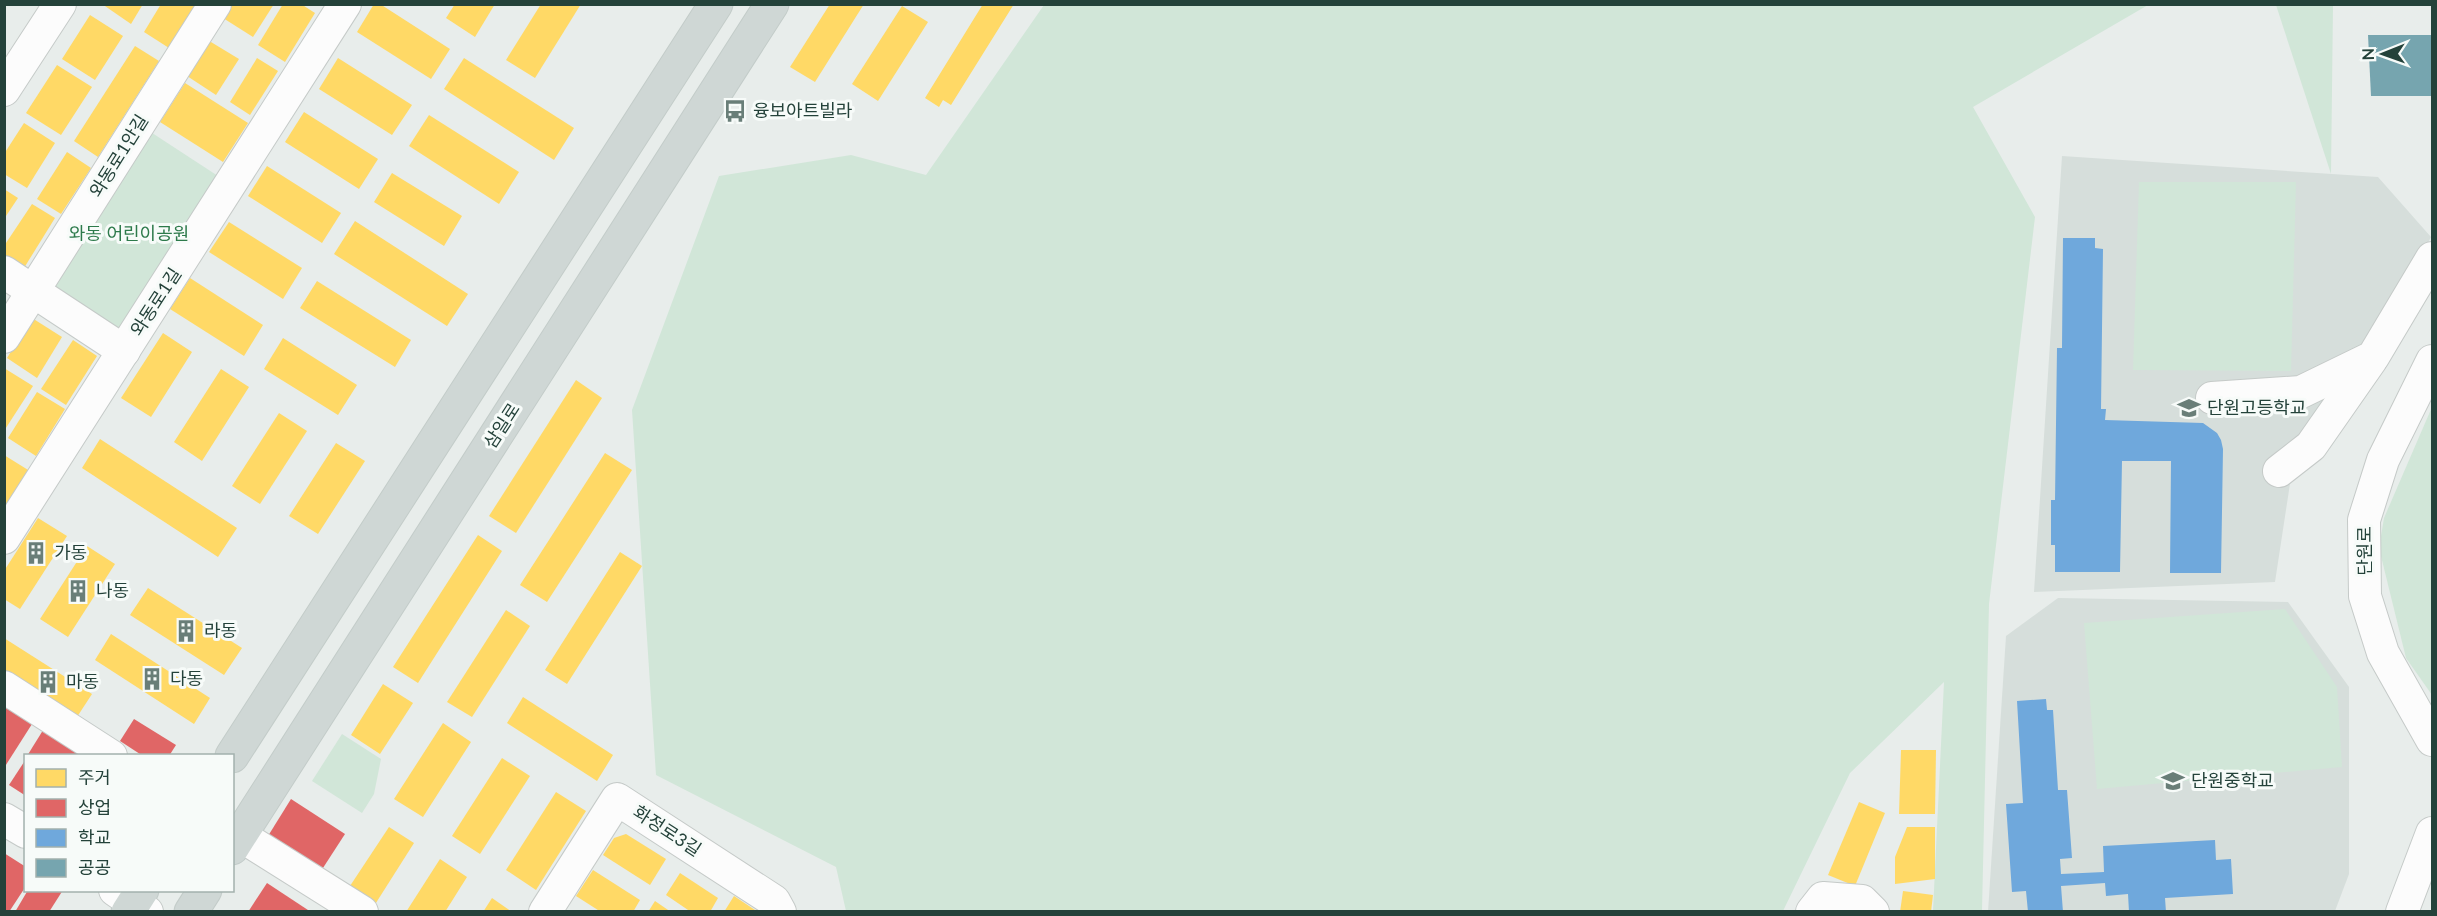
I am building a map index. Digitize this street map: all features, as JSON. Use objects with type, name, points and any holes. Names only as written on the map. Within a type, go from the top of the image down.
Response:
[{"type":"main road","points":[[233,754],[716,4]]},
{"type":"main road","name":"삼일로","points":[[237,842],[772,4]]},
{"type":"main road","points":[[191,912],[204,892]]},
{"type":"street","points":[[4,90],[60,4]]},
{"type":"street","name":"와동로1안길","points":[[4,337],[215,4]]},
{"type":"street","name":"와동로1길","points":[[4,538],[345,4]]},
{"type":"street","points":[[2279,471],[2311,446],[2373,357],[2433,258]]},
{"type":"street","points":[[4,272],[124,351]]},
{"type":"street","points":[[2212,398],[2301,392],[2373,357]]},
{"type":"street","name":"단원로","points":[[2433,361],[2383,460],[2364,520],[2365,596],[2383,652],[2433,740]]},
{"type":"street","points":[[4,687],[108,754]]},
{"type":"street","name":"화정로3길","points":[[559,907],[617,799],[774,901],[780,912]]},
{"type":"street","points":[[4,819],[24,831]]},
{"type":"street","points":[[2402,912],[2433,833]]},
{"type":"street","points":[[237,842],[362,912]]},
{"type":"street","points":[[1812,912],[1824,898],[1862,901],[1873,912]]},
{"type":"shaded area","name":"단원고등학교","points":[[2062,156],[2378,177],[2431,237],[2370,352],[2293,464],[2275,582],[2034,592]]},
{"type":"shaded area","name":"단원중학교","points":[[2058,598],[2288,602],[2349,687],[2349,874],[2335,911],[1988,912],[2006,636]]},
{"type":"green space","points":[[1044,5],[2148,5],[1973,107],[2035,217],[1989,604],[1982,911],[1933,911],[1944,682],[1850,773],[1783,911],[846,911],[836,867],[656,775],[632,410],[719,176],[851,155],[926,175]]},
{"type":"green space","points":[[2276,5],[2333,5],[2331,174]]},
{"type":"green space","name":"와동 어린이공원","points":[[146,129],[218,176],[112,338],[40,291]]},
{"type":"green space","points":[[2139,182],[2296,182],[2291,371],[2133,370]]},
{"type":"green space","points":[[2432,407],[2432,695],[2406,658],[2379,548],[2384,518]]},
{"type":"green space","points":[[2285,609],[2337,687],[2342,767],[2097,789],[2084,623]]},
{"type":"green space","points":[[342,734],[381,759],[374,794],[362,813],[312,781]]},
{"type":"building: 주거","points":[[102,4],[143,4],[131,24]]},
{"type":"building: 주거","points":[[161,4],[196,4],[169,48],[144,32]]},
{"type":"building: 주거","points":[[231,4],[274,4],[253,37],[223,18]]},
{"type":"building: 주거","points":[[283,4],[301,4],[315,13],[285,62],[258,45]]},
{"type":"building: 주거","points":[[374,4],[380,4],[450,49],[431,79],[357,32]]},
{"type":"building: 주거","points":[[455,4],[495,4],[475,37],[446,18]]},
{"type":"building: 주거","points":[[541,4],[581,4],[535,78],[506,60]]},
{"type":"building: 주거","points":[[830,4],[864,4],[815,82],[790,67]]},
{"type":"building: 주거","points":[[983,4],[1014,4],[951,105],[943,100],[939,107],[925,98]]},
{"type":"building: 주거","points":[[902,6],[928,22],[878,101],[852,84]]},
{"type":"building: 주거","points":[[90,15],[123,36],[95,80],[62,59]]},
{"type":"building: 주거","points":[[206,39],[239,59],[216,95],[184,74]]},
{"type":"building: 주거","points":[[135,46],[159,61],[98,157],[74,141]]},
{"type":"building: 주거","points":[[257,58],[278,71],[250,115],[230,102]]},
{"type":"building: 주거","points":[[338,58],[412,105],[392,135],[319,89]]},
{"type":"building: 주거","points":[[464,58],[574,128],[554,160],[444,89]]},
{"type":"building: 주거","points":[[57,65],[92,87],[61,135],[26,113]]},
{"type":"building: 주거","points":[[185,83],[248,123],[223,162],[160,122]]},
{"type":"building: 주거","points":[[304,112],[378,159],[359,189],[285,142]]},
{"type":"building: 주거","points":[[429,115],[519,172],[499,204],[409,146]]},
{"type":"building: 주거","points":[[24,123],[55,143],[27,188],[4,174],[4,154]]},
{"type":"building: 주거","points":[[67,152],[91,168],[61,214],[37,199]]},
{"type":"building: 주거","points":[[267,166],[341,213],[322,243],[248,196]]},
{"type":"building: 주거","points":[[392,173],[462,216],[444,246],[374,202]]},
{"type":"building: 주거","points":[[4,189],[18,198],[4,219]]},
{"type":"building: 주거","points":[[32,204],[55,218],[24,268],[4,256],[4,246]]},
{"type":"building: 주거","points":[[355,221],[468,294],[447,326],[334,254]]},
{"type":"building: 주거","points":[[229,222],[302,268],[283,299],[209,252]]},
{"type":"building: 주거","points":[[190,278],[263,325],[244,356],[170,309]]},
{"type":"building: 주거","points":[[317,281],[411,340],[395,367],[300,308]]},
{"type":"building: 주거","points":[[32,318],[62,337],[37,378],[7,358]]},
{"type":"building: 주거","points":[[163,333],[192,352],[151,417],[121,398]]},
{"type":"building: 주거","points":[[283,338],[357,385],[338,415],[264,369]]},
{"type":"building: 주거","points":[[73,340],[97,356],[66,405],[41,389]]},
{"type":"building: 주거","points":[[4,368],[33,386],[4,431]]},
{"type":"building: 주거","points":[[221,369],[249,387],[202,461],[174,442]]},
{"type":"building: 주거","points":[[576,380],[602,398],[516,533],[489,516]]},
{"type":"building: 주거","points":[[37,392],[65,409],[36,456],[8,438]]},
{"type":"building: 주거","points":[[279,413],[307,431],[260,504],[232,486]]},
{"type":"building: 주거","points":[[100,439],[237,528],[218,557],[82,468]]},
{"type":"building: 주거","points":[[336,443],[365,461],[318,534],[289,516]]},
{"type":"building: 주거","points":[[605,453],[632,470],[547,602],[520,585]]},
{"type":"building: 주거","points":[[4,455],[33,473],[4,517]]},
{"type":"building: 주거","name":"가동","points":[[38,518],[67,536],[20,609],[4,599],[4,571]]},
{"type":"building: 주거","points":[[478,535],[502,551],[418,683],[393,667]]},
{"type":"building: 주거","name":"나동","points":[[87,546],[115,564],[68,637],[40,619]]},
{"type":"building: 주거","points":[[620,552],[642,566],[567,684],[545,670]]},
{"type":"building: 주거","name":"라동","points":[[148,588],[242,648],[224,675],[130,615]]},
{"type":"building: 주거","points":[[506,610],[530,626],[472,717],[447,702]]},
{"type":"building: 주거","name":"다동","points":[[111,634],[210,698],[194,724],[95,660]]},
{"type":"building: 주거","name":"마동","points":[[4,638],[92,694],[77,717],[4,671]]},
{"type":"building: 주거","points":[[383,684],[413,703],[380,754],[351,735]]},
{"type":"building: 주거","points":[[523,697],[613,755],[597,781],[507,723]]},
{"type":"building: 주거","points":[[443,723],[471,742],[423,817],[394,799]]},
{"type":"building: 주거","points":[[1901,750],[1936,750],[1935,814],[1899,814]]},
{"type":"building: 주거","points":[[502,758],[530,776],[480,854],[452,836]]},
{"type":"building: 주거","points":[[556,792],[586,811],[536,890],[506,870]]},
{"type":"building: 주거","points":[[1859,802],[1885,813],[1855,886],[1828,875]]},
{"type":"building: 주거","points":[[389,827],[414,843],[374,906],[348,889]]},
{"type":"building: 주거","points":[[1907,827],[1935,827],[1935,879],[1895,884],[1895,857]]},
{"type":"building: 주거","points":[[626,834],[666,859],[650,885],[603,855],[614,838]]},
{"type":"building: 주거","points":[[440,859],[467,877],[445,912],[406,912]]},
{"type":"building: 주거","points":[[593,870],[640,900],[633,912],[601,912],[576,896]]},
{"type":"building: 주거","points":[[680,873],[718,898],[710,912],[691,912],[666,895]]},
{"type":"building: 주거","points":[[1903,891],[1933,895],[1931,912],[1900,912]]},
{"type":"building: 주거","points":[[734,896],[758,912],[724,912]]},
{"type":"building: 주거","points":[[492,898],[512,912],[483,912]]},
{"type":"building: 주거","points":[[655,901],[671,912],[648,912]]},
{"type":"building: 상업","points":[[4,706],[32,724],[4,768]]},
{"type":"building: 상업","points":[[134,719],[176,745],[170,754],[140,754],[120,741]]},
{"type":"building: 상업","points":[[45,727],[86,754],[28,754]]},
{"type":"building: 상업","points":[[24,762],[24,795],[9,785]]},
{"type":"building: 상업","points":[[291,799],[345,834],[321,871],[268,836]]},
{"type":"building: 상업","points":[[4,853],[24,866],[24,889],[9,912],[4,912]]},
{"type":"building: 상업","points":[[267,883],[311,912],[248,912]]},
{"type":"building: 상업","points":[[27,892],[62,892],[49,912],[15,912]]},
{"type":"building: 학교","points":[[2063,238],[2095,238],[2095,248],[2103,249],[2101,409],[2106,409],[2105,420],[2203,423],[2217,433],[2221,440],[2223,449],[2221,573],[2170,573],[2171,461],[2122,461],[2120,572],[2055,572],[2055,545],[2051,545],[2051,500],[2055,500],[2057,348],[2062,348]]},
{"type":"building: 학교","points":[[2046,699],[2047,710],[2053,710],[2058,790],[2067,790],[2072,858],[2060,859],[2061,874],[2104,872],[2103,846],[2215,840],[2216,860],[2231,859],[2233,894],[2165,898],[2166,912],[2129,912],[2128,894],[2106,896],[2105,883],[2061,886],[2063,912],[2028,912],[2026,891],[2012,892],[2006,804],[2023,803],[2017,701]]},
{"type":"building: 공공","points":[[2368,35],[2432,35],[2432,96],[2371,96]]},
{"type":"place","name":"융보아트빌라","points":[[735,111]]},
{"type":"place","name":"단원고등학교","points":[[2189,408]]},
{"type":"place","name":"가동","points":[[36,553]]},
{"type":"place","name":"나동","points":[[78,591]]},
{"type":"place","name":"라동","points":[[186,631]]},
{"type":"place","name":"다동","points":[[152,679]]},
{"type":"place","name":"마동","points":[[48,682]]},
{"type":"place","name":"단원중학교","points":[[2173,781]]}]
